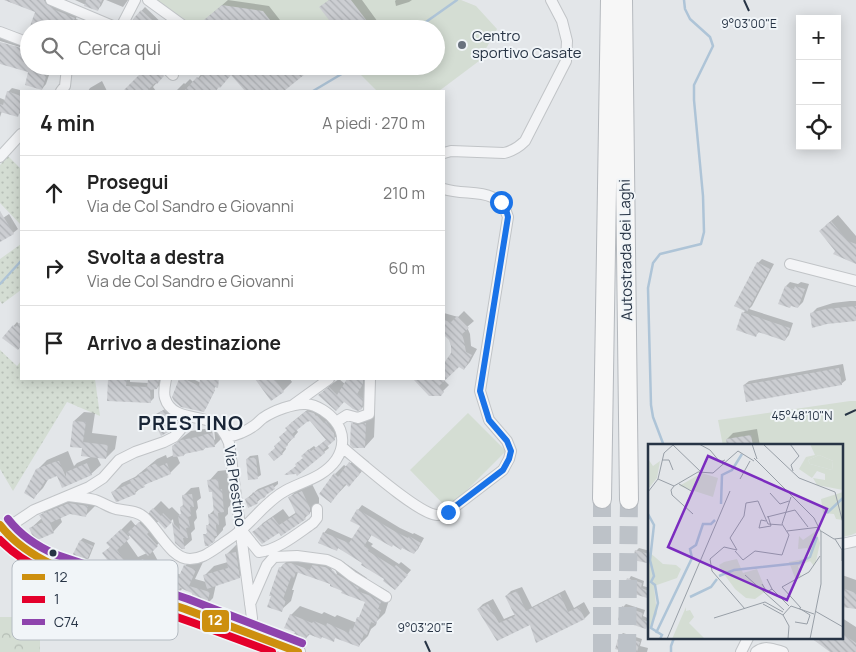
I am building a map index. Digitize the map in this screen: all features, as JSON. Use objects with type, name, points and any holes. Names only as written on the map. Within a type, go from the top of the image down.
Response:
[{"type":"highway","name":"Autostrada dei Laghi","points":[[602,499],[610,0]]},
{"type":"highway","name":"Autostrada dei Laghi","points":[[623,0],[629,500]]},
{"type":"main road","points":[[2,528],[33,555],[43,560]]},
{"type":"main road","points":[[178,607],[298,652]]},
{"type":"street","points":[[51,0],[99,20]]},
{"type":"street","points":[[125,20],[135,0]]},
{"type":"street","points":[[148,0],[176,20]]},
{"type":"street","points":[[445,153],[450,151],[504,153],[519,147],[525,141],[566,61],[567,41],[562,21],[551,0]]},
{"type":"street","points":[[0,32],[20,40]]},
{"type":"street","points":[[62,90],[65,86],[66,75]]},
{"type":"street","points":[[0,157],[20,135]]},
{"type":"street","points":[[342,447],[390,487],[424,511],[437,515],[448,512],[503,470],[509,459],[511,451],[507,441],[489,420],[480,391],[508,217],[506,209],[494,197],[445,189]]},
{"type":"street","points":[[790,264],[856,281]]},
{"type":"street","name":"Via Prestino","points":[[166,380],[164,397],[173,410],[188,416],[214,422],[227,437],[229,443],[252,618],[249,632]]},
{"type":"street","points":[[292,406],[328,380]]},
{"type":"street","points":[[336,422],[347,415],[358,418],[369,414],[370,380]]},
{"type":"street","points":[[68,496],[96,500],[110,507],[140,514],[159,534],[172,552],[184,558],[199,558],[208,554],[241,530],[283,492],[315,478],[327,470],[336,459],[342,447],[343,438],[336,422],[328,414],[307,404],[277,410],[264,417],[254,426],[227,437]]},
{"type":"street","points":[[2,528],[16,522],[34,510],[96,483],[119,460],[174,437],[188,416]]},
{"type":"street","points":[[241,530],[259,552],[266,551],[274,548],[313,523],[317,518],[317,509]]},
{"type":"street","points":[[250,604],[267,565],[274,557],[297,556],[327,560],[338,565],[386,597]]},
{"type":"street","points":[[741,652],[747,640]]},
{"type":"street","points":[[756,652],[761,648],[767,647],[783,652]]},
{"type":"green space","name":"Centro sportivo Casate","points":[[153,0],[461,0],[476,6],[497,29],[479,61],[440,90],[376,90],[361,75],[445,75],[445,20],[180,20]]},
{"type":"green space","points":[[8,156],[20,168],[20,224],[0,203],[0,165]]},
{"type":"green space","points":[[20,245],[20,291],[2,304],[0,301],[0,259]]},
{"type":"green space","points":[[0,350],[17,366],[20,362],[20,380],[95,380],[100,416],[67,402],[13,491],[0,469]]},
{"type":"green space","points":[[856,401],[856,533],[844,537],[844,444],[723,444],[718,420]]},
{"type":"green space","points":[[468,413],[506,451],[448,509],[410,470]]},
{"type":"green space","points":[[0,617],[12,617],[12,640],[40,640],[40,652],[0,652]]},
{"type":"building","points":[[4,0],[44,0],[53,9],[75,18],[74,20],[32,20],[35,12]]},
{"type":"building","points":[[86,0],[102,0],[98,11],[84,6]]},
{"type":"building","points":[[329,0],[351,0],[366,20],[329,20],[319,7]]},
{"type":"building","points":[[222,5],[263,11],[270,20],[204,20]]},
{"type":"building","points":[[141,10],[152,20],[133,20]]},
{"type":"building","points":[[0,42],[20,48],[20,70],[0,64]]},
{"type":"building","points":[[27,75],[46,75],[42,90],[25,85]]},
{"type":"building","points":[[139,75],[164,76],[148,90],[124,90]]},
{"type":"building","points":[[202,75],[231,75],[217,90],[185,90],[197,77],[199,79]]},
{"type":"building","points":[[231,75],[304,75],[285,90],[244,90]]},
{"type":"building","points":[[7,91],[20,96],[18,117],[0,112],[0,104],[3,105]]},
{"type":"building","points":[[0,211],[14,234],[0,242]]},
{"type":"building","points":[[831,221],[848,241],[856,244],[856,264],[833,254],[835,251],[819,231]]},
{"type":"building","points":[[757,262],[770,269],[747,312],[734,306]]},
{"type":"building","points":[[785,286],[794,289],[795,286],[805,289],[798,308],[791,306],[790,308],[778,304]]},
{"type":"building","points":[[856,306],[856,321],[827,324],[812,328],[810,313],[826,309]]},
{"type":"building","points":[[742,312],[790,328],[785,341],[758,332],[756,337],[736,330]]},
{"type":"building","points":[[457,316],[469,328],[462,334],[466,352],[472,355],[464,370],[459,367],[439,386],[444,392],[441,396],[429,396],[414,380],[445,380],[445,362],[451,353],[451,346],[445,336],[445,320],[451,322]]},
{"type":"building","points":[[20,323],[20,347],[18,350],[2,338],[13,325],[15,327]]},
{"type":"building","points":[[839,368],[842,385],[746,402],[743,385]]},
{"type":"building","points":[[108,380],[127,380],[126,386],[147,387],[148,380],[159,380],[157,389],[150,390],[151,403],[107,401]]},
{"type":"building","points":[[179,380],[187,380],[199,386],[200,380],[219,380],[218,388],[215,387],[204,412],[181,407],[172,397]]},
{"type":"building","points":[[256,380],[276,380],[284,392],[271,401]]},
{"type":"building","points":[[346,380],[363,380],[363,384],[357,394],[363,399],[362,409],[358,411],[344,402],[336,411],[318,395],[329,387],[337,395]]},
{"type":"building","points":[[164,410],[169,415],[174,426],[170,428],[170,431],[161,436],[150,418]]},
{"type":"building","points":[[306,411],[317,415],[324,423],[326,421],[334,433],[335,440],[323,450],[325,453],[297,476],[296,474],[284,475],[296,466],[295,464],[303,458],[301,456],[309,449],[311,451],[326,440],[310,421],[292,434],[295,437],[287,443],[288,445],[281,452],[283,454],[274,461],[268,454],[281,440],[279,437],[287,430],[285,428]]},
{"type":"building","points":[[73,421],[86,422],[83,442],[108,445],[106,459],[81,456],[82,448],[70,447]]},
{"type":"building","points":[[351,423],[357,425],[366,423],[365,448],[353,448],[350,445]]},
{"type":"building","points":[[213,433],[215,447],[204,448],[204,450],[184,454],[184,456],[173,457],[172,446],[181,440]]},
{"type":"building","points":[[751,435],[753,444],[727,444],[726,439]]},
{"type":"building","points":[[256,457],[258,479],[248,480],[246,459]]},
{"type":"building","points":[[59,461],[66,477],[66,472],[87,463],[92,475],[62,488],[57,476],[45,481],[34,499],[24,493],[36,469]]},
{"type":"building","points":[[349,462],[361,472],[349,487],[345,484],[331,503],[319,494],[334,473],[338,477]]},
{"type":"building","points":[[156,463],[158,467],[167,463],[171,474],[144,485],[145,487],[135,491],[136,494],[116,502],[111,492],[131,483],[130,480],[138,477],[137,475],[147,471],[146,468]]},
{"type":"building","points":[[218,479],[219,490],[222,489],[224,512],[218,513],[219,525],[216,525],[217,536],[214,536],[215,541],[205,546],[203,534],[207,534],[206,525],[209,525],[208,514],[214,514],[212,492],[209,492],[207,480]]},
{"type":"building","points":[[273,485],[275,489],[264,498],[257,500],[257,504],[248,508],[245,499],[253,495],[252,493]]},
{"type":"building","points":[[302,491],[310,508],[310,514],[304,517],[306,519],[281,536],[279,533],[262,544],[252,532],[273,517],[279,525],[296,514],[288,497]]},
{"type":"building","points":[[192,494],[194,507],[190,507],[191,516],[188,517],[190,527],[186,528],[188,538],[183,538],[185,549],[182,549],[175,543],[172,522],[180,530],[178,515],[181,515],[180,507],[183,506],[182,495]]},
{"type":"building","points":[[69,503],[88,506],[86,517],[70,514],[50,523],[54,533],[35,541],[29,528],[43,522],[39,515]]},
{"type":"building","points":[[153,508],[161,516],[163,513],[172,522],[165,529],[149,512]]},
{"type":"building","points":[[357,509],[396,532],[408,538],[409,536],[421,543],[414,554],[393,545],[392,547],[371,535],[364,546],[369,549],[368,551],[394,567],[396,565],[408,575],[395,590],[383,581],[384,579],[338,548],[337,551],[318,543],[323,532],[349,543],[360,526],[350,521]]},
{"type":"building","points":[[139,522],[149,532],[147,534],[158,546],[148,556],[127,533]]},
{"type":"building","points":[[121,529],[130,538],[117,550],[124,560],[107,560],[102,553],[110,547],[106,543]]},
{"type":"building","points":[[80,540],[93,546],[87,560],[72,556]]},
{"type":"building","points":[[635,550],[648,554],[647,563],[633,560]]},
{"type":"building","points":[[236,552],[240,578],[207,589],[203,575],[228,568],[225,554]]},
{"type":"building","points":[[291,563],[310,570],[312,565],[325,567],[359,588],[357,591],[381,602],[378,609],[381,610],[376,624],[371,622],[367,635],[364,634],[359,647],[335,638],[334,642],[308,634],[306,639],[284,628],[290,614],[312,623],[314,621],[326,626],[327,623],[349,633],[350,628],[353,629],[365,602],[341,593],[342,591],[330,586],[330,584],[296,572],[294,578],[291,577],[283,599],[286,600],[282,612],[267,607],[279,567],[281,568],[283,564]]},
{"type":"building","points":[[184,565],[196,570],[189,586],[210,592],[206,607],[190,602],[192,593],[180,588],[178,592],[178,578]]},
{"type":"building","points":[[627,578],[642,583],[641,588],[648,591],[647,598],[619,589],[621,582],[625,583]]},
{"type":"building","points":[[844,589],[856,593],[856,609],[844,607]]},
{"type":"building","points":[[517,591],[526,611],[560,594],[568,612],[579,607],[585,619],[536,643],[530,625],[497,641],[477,609],[488,604],[499,623],[515,616],[505,596]]},
{"type":"building","points":[[622,606],[643,613],[641,619],[648,622],[648,624],[646,629],[618,620]]},
{"type":"building","points":[[844,634],[856,643],[856,652],[830,652],[814,640],[844,640]]},
{"type":"building","points":[[619,635],[640,642],[637,652],[625,652],[615,649]]},
{"type":"waterway","points":[[429,20],[457,0]]},
{"type":"waterway","points":[[663,444],[653,417],[651,405],[648,288],[653,263],[660,254],[701,244],[704,232],[703,196],[694,85],[713,46],[710,37],[690,19],[685,9],[684,0]]},
{"type":"waterway","points":[[315,90],[340,75]]},
{"type":"waterway","points":[[0,284],[20,262]]},
{"type":"waterway","points":[[671,652],[673,640]]},
{"type":"tunnel","points":[[602,499],[602,652]]},
{"type":"tunnel","points":[[627,652],[629,500]]},
{"type":"transit line","name":"C74","points":[[8,519],[18,531],[30,540],[57,555],[72,560]]},
{"type":"transit line","name":"12","points":[[0,525],[24,548],[44,560]]},
{"type":"transit line","name":"1","points":[[0,540],[26,560]]},
{"type":"transit line","name":"C74","points":[[178,596],[302,643]]},
{"type":"transit line","name":"12","points":[[178,607],[298,652]]},
{"type":"transit line","name":"1","points":[[178,617],[272,652]]},
{"type":"place","name":"Centro sportivo Casate","points":[[462,45]]},
{"type":"district","name":"PRESTINO","points":[[191,423]]},
{"type":"route","points":[[448,512],[503,470],[511,451],[507,441],[489,420],[480,391],[508,217],[506,209],[501,202]]}]
